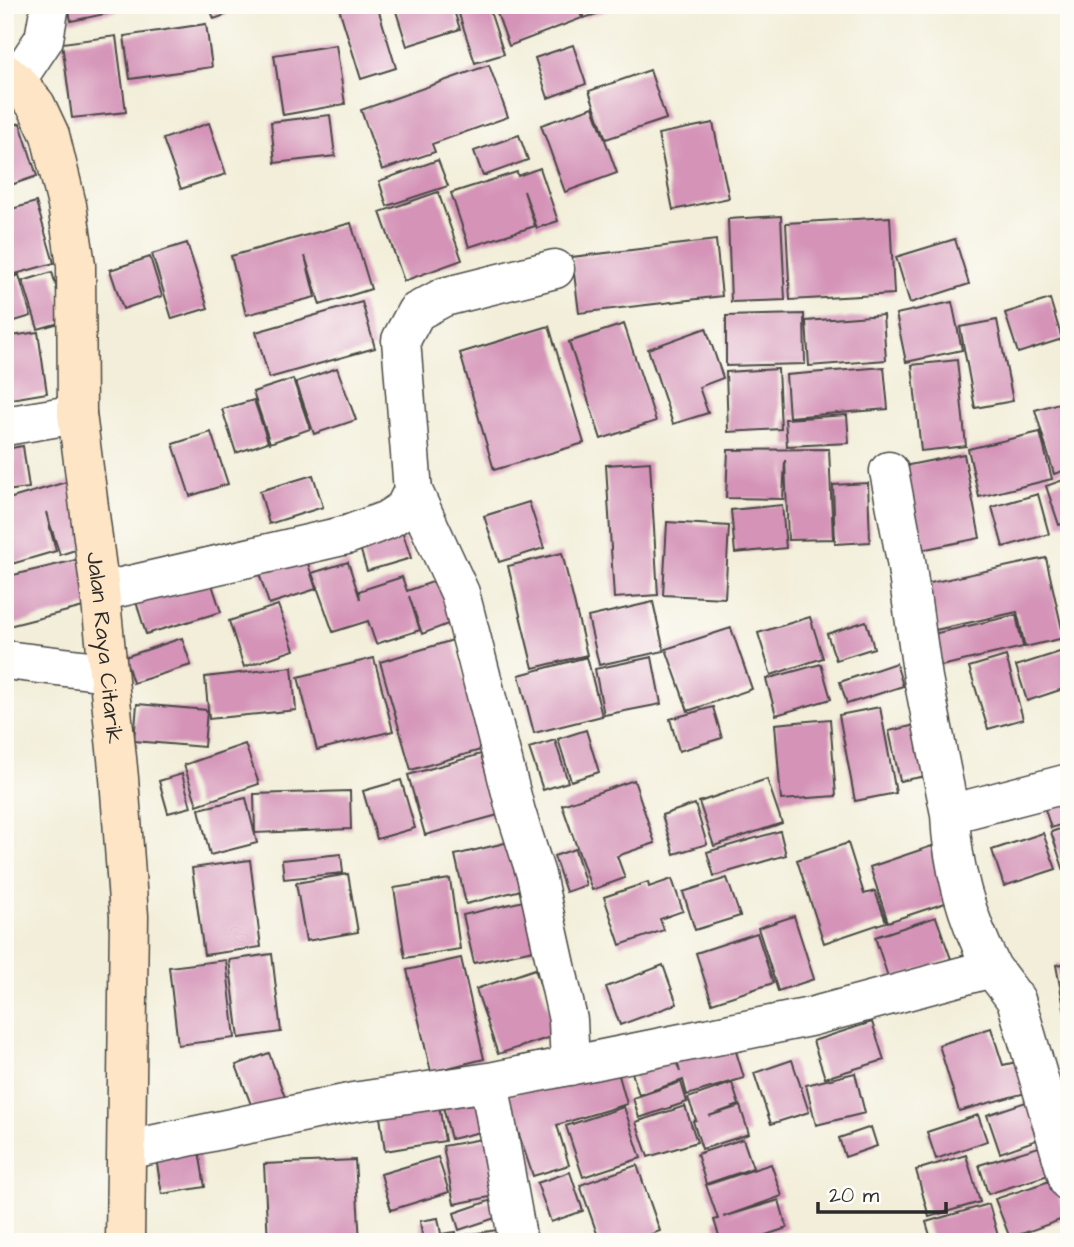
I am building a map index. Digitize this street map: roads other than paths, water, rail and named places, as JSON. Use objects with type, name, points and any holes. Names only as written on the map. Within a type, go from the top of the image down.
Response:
[{"type":"street","points":[[10,77],[44,40],[50,5]]},
{"type":"street","name":"Jalan Raya Citarik","points":[[10,77],[36,105],[50,135],[67,205],[76,265],[77,414],[100,592],[119,778],[129,916],[125,1242]]},
{"type":"street","points":[[555,269],[444,297],[416,312],[401,340],[413,491],[460,593],[516,812],[536,875],[568,1020],[570,1066]]},
{"type":"street","points":[[5,426],[77,414]]},
{"type":"street","points":[[889,471],[906,561],[923,678],[950,814],[962,901],[992,968],[1016,1000],[1061,1127],[1069,1182]]},
{"type":"street","points":[[100,592],[347,535],[396,515],[404,509],[413,491]]},
{"type":"street","points":[[5,660],[107,672]]},
{"type":"street","points":[[950,814],[1069,783]]},
{"type":"street","points":[[127,1150],[353,1102],[489,1082],[810,1017],[992,968]]},
{"type":"street","points":[[489,1082],[518,1242]]}]
